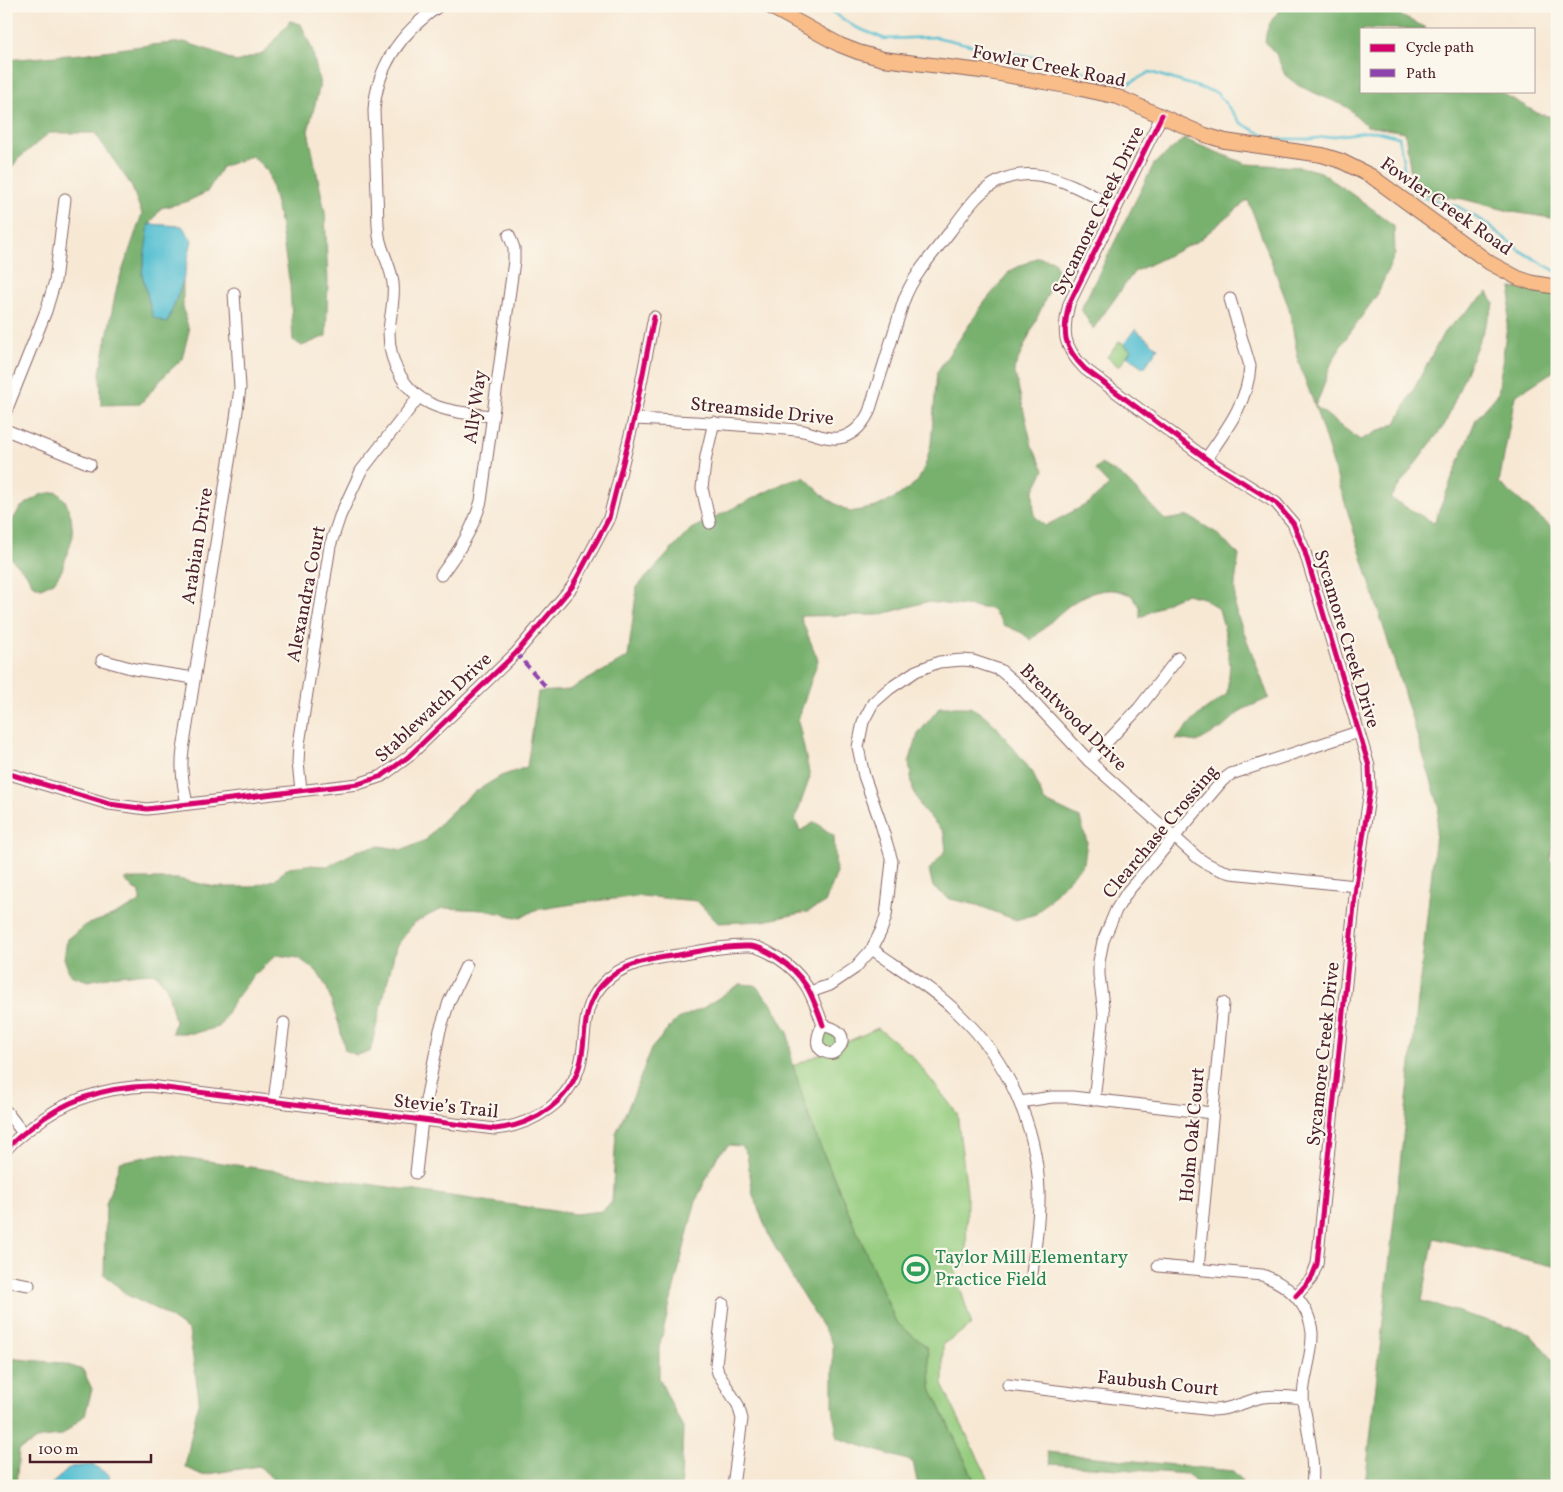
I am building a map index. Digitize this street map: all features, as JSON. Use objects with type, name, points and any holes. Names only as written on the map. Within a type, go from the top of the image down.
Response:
[{"type":"main road","name":"Fowler Creek Road","points":[[769,6],[840,45],[875,57],[909,63],[982,71],[1118,97],[1205,135],[1225,141],[1322,155],[1341,161],[1371,176],[1490,263],[1518,278],[1557,287]]},
{"type":"street","points":[[439,6],[415,24],[391,55],[375,97],[379,237],[388,262],[394,298],[389,330],[390,350],[395,367],[404,382],[418,398],[434,406],[454,412],[492,416]]},
{"type":"street","name":"Sycamore Creek Drive","points":[[1162,116],[1069,304],[1064,324],[1070,352],[1086,369],[1206,459],[1276,503],[1293,523],[1304,549],[1368,766],[1370,790],[1356,886],[1317,1264],[1311,1279],[1296,1296]]},
{"type":"street","name":"Streamside Drive","points":[[634,419],[714,422],[802,430],[832,438],[846,436],[856,430],[869,412],[904,300],[912,282],[977,197],[999,181],[1018,175],[1042,174],[1065,182],[1116,208]]},
{"type":"street","points":[[6,411],[46,311],[55,281],[65,199]]},
{"type":"street","name":"Ally Way","points":[[441,575],[469,533],[481,501],[514,261],[514,248],[509,235]]},
{"type":"street","name":"Arabian Drive","points":[[187,804],[183,788],[181,763],[240,388],[234,293]]},
{"type":"street","points":[[1206,459],[1234,417],[1246,390],[1249,376],[1250,366],[1230,299]]},
{"type":"street","name":"Stablewatch Drive","points":[[6,772],[109,804],[148,809],[358,784],[382,776],[408,757],[516,653],[572,587],[609,518],[634,419],[654,317]]},
{"type":"street","name":"Alexandra Court","points":[[301,790],[298,763],[299,744],[330,546],[340,516],[361,470],[418,398]]},
{"type":"street","points":[[710,523],[702,488],[706,456],[714,422]]},
{"type":"street","points":[[6,430],[90,464]]},
{"type":"street","points":[[1089,761],[1139,708],[1178,658]]},
{"type":"street","points":[[102,660],[134,669],[194,678]]},
{"type":"street","name":"Brentwood Drive","points":[[810,992],[830,985],[855,968],[872,950],[886,916],[892,861],[864,776],[858,747],[863,722],[873,703],[889,689],[916,671],[939,662],[973,661],[1000,670],[1020,687],[1089,761],[1174,838],[1198,858],[1218,870],[1356,886]]},
{"type":"street","name":"Clearchase Crossing","points":[[1094,1100],[1104,1013],[1099,975],[1103,942],[1116,910],[1128,891],[1230,774],[1358,732]]},
{"type":"street","name":"Stevie’s Trail","points":[[6,1150],[12,1142],[41,1119],[81,1098],[128,1086],[150,1086],[495,1129],[522,1124],[548,1110],[565,1093],[577,1072],[581,1061],[588,1008],[595,994],[610,977],[627,967],[646,960],[731,947],[751,946],[767,951],[791,966],[804,981],[823,1025]]},
{"type":"street","points":[[872,950],[942,999],[970,1025],[993,1052],[1020,1102],[1036,1157],[1039,1190],[1039,1211],[1032,1274]]},
{"type":"street","points":[[416,1173],[422,1120],[440,1030],[466,966]]},
{"type":"street","name":"Holm Oak Court","points":[[1198,1269],[1223,1003]]},
{"type":"street","points":[[274,1101],[284,1023]]},
{"type":"street","points":[[1020,1102],[1052,1097],[1072,1098],[1212,1113]]},
{"type":"street","points":[[6,1111],[23,1133]]},
{"type":"street","points":[[1158,1266],[1262,1275],[1284,1286],[1296,1296],[1307,1313],[1312,1334],[1303,1398],[1314,1467],[1312,1486]]},
{"type":"street","points":[[6,1282],[29,1285]]},
{"type":"street","points":[[723,1304],[716,1364],[718,1372],[738,1405],[742,1419],[733,1486]]},
{"type":"street","name":"Faubush Court","points":[[1008,1385],[1213,1410],[1231,1408],[1272,1396],[1303,1398]]},
{"type":"green space","points":[[1286,6],[1392,6],[1403,17],[1426,28],[1360,28],[1360,92],[1501,92],[1539,114],[1557,118],[1557,219],[1513,212],[1463,199],[1428,195],[1412,182],[1405,132],[1367,126],[1347,107],[1299,86],[1285,75],[1276,54],[1265,42],[1271,21]]},
{"type":"green space","points":[[290,21],[301,24],[312,49],[320,85],[308,131],[325,212],[328,282],[326,336],[302,346],[293,340],[290,285],[279,216],[268,172],[252,156],[222,167],[207,192],[186,202],[161,208],[150,224],[142,274],[153,317],[167,323],[183,281],[183,308],[189,331],[182,359],[140,404],[101,405],[100,373],[117,286],[142,214],[131,185],[95,133],[49,133],[18,159],[6,176],[6,60],[82,54],[184,42],[212,51],[236,62],[264,53]]},
{"type":"green space","points":[[1184,139],[1246,164],[1301,167],[1321,172],[1394,226],[1395,254],[1377,295],[1342,344],[1331,364],[1315,406],[1299,364],[1289,308],[1248,200],[1198,241],[1134,272],[1093,329],[1081,309],[1154,164]]},
{"type":"green space","points":[[1038,257],[1054,261],[1058,271],[1014,369],[1032,446],[1044,470],[1033,492],[1034,515],[1045,526],[1089,503],[1109,485],[1095,470],[1101,464],[1122,476],[1165,520],[1188,516],[1215,532],[1239,555],[1235,584],[1235,609],[1269,698],[1242,710],[1222,728],[1197,742],[1176,739],[1196,717],[1227,694],[1230,665],[1226,636],[1219,609],[1203,598],[1186,594],[1167,602],[1140,618],[1140,607],[1131,595],[1114,590],[1096,592],[1075,601],[1031,640],[1022,633],[1004,625],[992,609],[926,602],[879,615],[800,616],[818,660],[798,720],[810,777],[795,819],[800,831],[815,822],[834,836],[836,875],[825,903],[807,912],[763,921],[718,923],[697,901],[641,896],[535,910],[521,918],[484,910],[443,908],[414,923],[396,947],[370,1052],[356,1055],[345,1050],[327,988],[318,973],[299,958],[276,955],[252,977],[232,1004],[219,1027],[195,1033],[172,1033],[175,1021],[167,988],[155,973],[118,975],[88,981],[70,975],[64,958],[67,940],[85,925],[112,916],[140,902],[140,892],[134,890],[124,879],[178,879],[215,887],[251,887],[274,880],[289,867],[307,865],[328,866],[359,850],[380,846],[403,850],[426,840],[444,819],[471,794],[501,776],[527,767],[538,692],[569,690],[628,657],[637,587],[691,529],[784,483],[804,477],[827,499],[850,512],[876,507],[898,496],[918,481],[926,463],[931,444],[937,372],[984,303],[1010,271]]},
{"type":"green space","points":[[1512,288],[1557,293],[1557,369],[1515,396],[1499,483],[1557,532],[1557,826],[1550,860],[1557,865],[1557,1267],[1434,1238],[1422,1301],[1529,1333],[1557,1364],[1557,1468],[1555,1482],[1510,1481],[1510,1486],[1365,1486],[1439,806],[1315,406],[1360,440],[1396,423],[1444,332],[1488,292],[1494,304],[1445,424],[1390,498],[1434,523],[1476,419],[1498,394]]},
{"type":"green space","points":[[1120,341],[1131,350],[1119,367],[1107,357]]},
{"type":"green space","points":[[57,492],[65,500],[71,516],[73,536],[62,570],[54,582],[41,588],[32,584],[26,573],[6,554],[6,530],[21,507],[42,494]]},
{"type":"green space","points":[[940,707],[970,707],[984,715],[996,726],[1033,773],[1044,801],[1080,818],[1087,842],[1084,863],[1036,914],[1016,920],[977,905],[950,899],[933,887],[929,870],[946,850],[944,833],[921,807],[913,790],[909,763],[918,734]]},
{"type":"green space","points":[[740,984],[755,985],[772,1004],[788,1033],[793,1066],[812,1127],[896,1322],[927,1347],[931,1388],[977,1486],[918,1486],[913,1462],[837,1438],[833,1406],[833,1344],[770,1238],[753,1195],[747,1154],[741,1146],[729,1145],[718,1155],[696,1200],[659,1348],[659,1378],[683,1428],[681,1486],[272,1486],[272,1478],[259,1466],[202,1475],[185,1467],[199,1398],[189,1331],[160,1311],[127,1295],[104,1274],[106,1204],[120,1162],[160,1154],[575,1214],[602,1211],[612,1202],[616,1133],[635,1092],[651,1049],[676,1020],[703,1008]]},
{"type":"green space","points":[[878,1028],[912,1056],[957,1113],[967,1192],[966,1264],[954,1269],[972,1325],[943,1344],[943,1387],[992,1486],[977,1486],[931,1388],[927,1347],[896,1322],[812,1127],[793,1066],[832,1049],[823,1043],[823,1037],[827,1030],[835,1036],[837,1041],[833,1048]]},
{"type":"green space","points":[[6,1358],[62,1363],[83,1370],[92,1389],[85,1415],[61,1436],[41,1438],[19,1450],[16,1486],[6,1486]]},
{"type":"green space","points":[[1047,1452],[1233,1471],[1241,1479],[1243,1486],[1222,1486],[1219,1483],[1216,1486],[1199,1486],[1187,1474],[1050,1464]]},
{"type":"water","points":[[149,224],[182,226],[192,240],[183,281],[167,323],[153,317],[142,274]]},
{"type":"water","points":[[1135,329],[1158,348],[1144,368],[1127,356],[1131,350],[1124,344]]},
{"type":"water","points":[[93,1465],[109,1475],[110,1486],[49,1486],[71,1467]]},
{"type":"waterway","points":[[823,6],[855,27],[885,39],[936,37],[975,46],[993,56],[1015,54],[1052,60],[1072,68],[1128,84],[1150,72],[1217,93],[1241,123],[1271,139],[1310,139],[1374,131],[1399,137],[1407,185],[1422,197],[1459,207],[1487,224],[1519,250],[1557,272]]},
{"type":"marked path","points":[[516,653],[547,688]]},
{"type":"cycle path","points":[[1162,115],[1069,304],[1065,323],[1068,346],[1072,354],[1085,369],[1212,463],[1276,503],[1293,523],[1304,549],[1369,766],[1370,790],[1356,886],[1317,1264],[1311,1279],[1296,1296]]},
{"type":"cycle path","points":[[6,773],[109,804],[147,809],[358,784],[382,776],[408,757],[516,653],[572,587],[609,518],[634,419],[654,317]]},
{"type":"cycle path","points":[[6,1150],[45,1117],[73,1102],[103,1092],[150,1086],[495,1129],[510,1127],[537,1116],[560,1099],[569,1088],[581,1060],[586,1021],[591,1003],[595,994],[610,978],[637,963],[732,946],[757,947],[788,965],[807,987],[823,1025]]},
{"type":"place","name":"Taylor Mill Elementary Practice Field","points":[[916,1269]]}]
